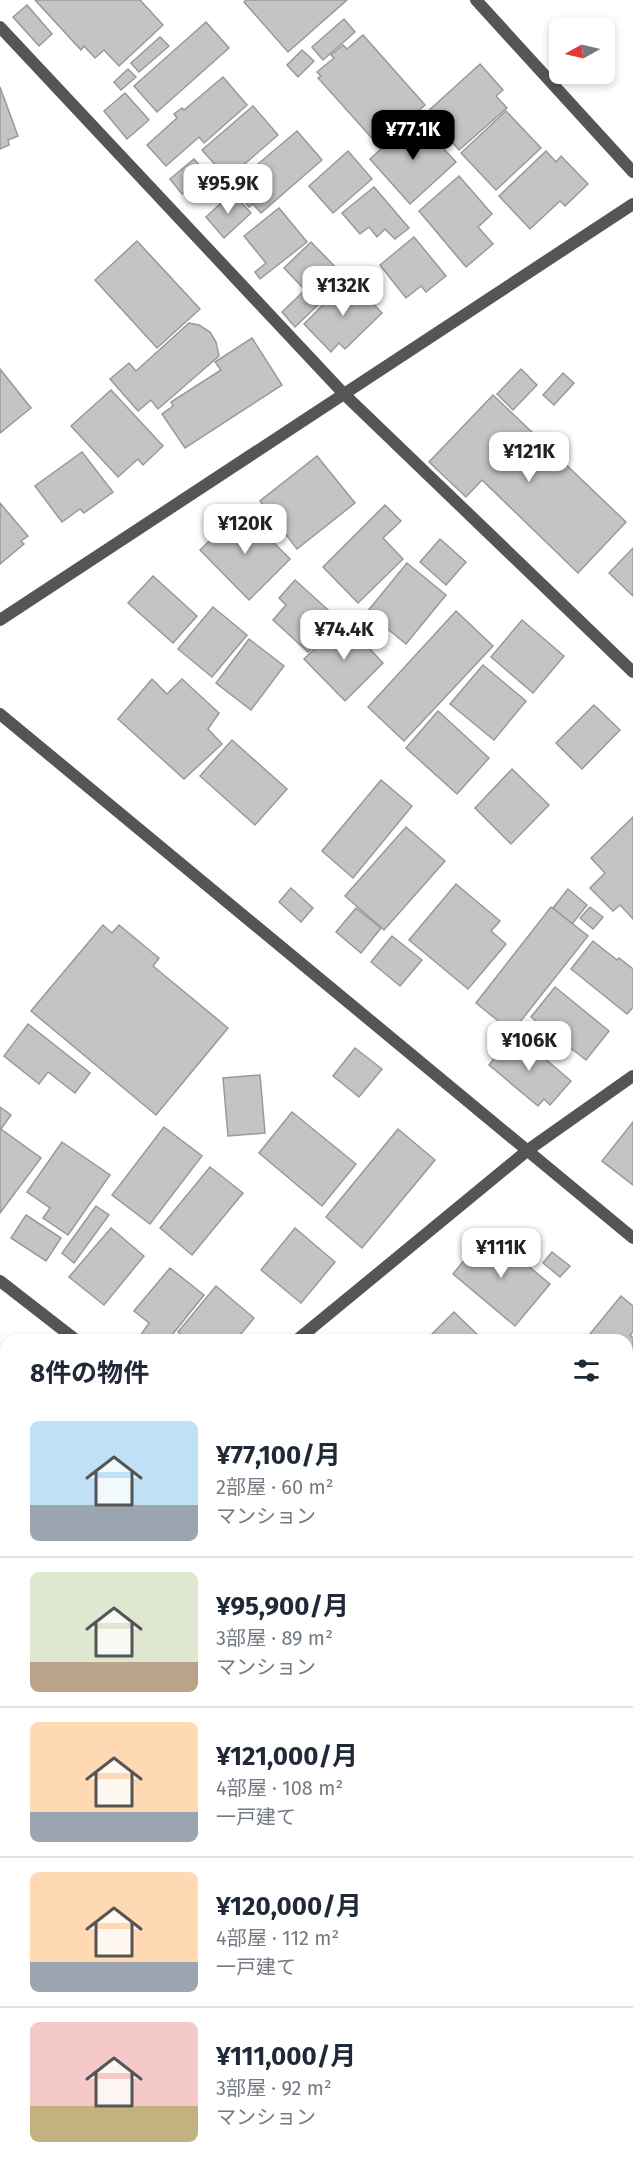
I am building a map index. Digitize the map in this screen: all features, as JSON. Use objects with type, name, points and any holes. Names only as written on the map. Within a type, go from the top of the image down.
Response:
[{"type":"street","points":[[476,0],[633,172]]},
{"type":"street","points":[[0,27],[344,394],[633,672]]},
{"type":"street","points":[[0,620],[633,204]]},
{"type":"street","points":[[0,714],[633,1238]]},
{"type":"street","points":[[304,1334],[528,1150],[633,1076]]},
{"type":"street","points":[[0,1281],[68,1334]]},
{"type":"building","points":[[35,0],[140,0],[163,25],[119,66],[104,50],[95,58],[84,46],[81,50]]},
{"type":"building","points":[[246,0],[347,0],[288,52],[244,2]]},
{"type":"building","points":[[27,5],[52,34],[39,46],[13,17]]},
{"type":"building","points":[[344,19],[355,32],[323,60],[312,47]]},
{"type":"building","points":[[206,22],[229,48],[157,112],[134,86]]},
{"type":"building","points":[[363,35],[425,105],[379,146],[318,78],[321,76],[317,72],[334,58],[331,55],[343,45],[347,49]]},
{"type":"building","points":[[160,37],[169,46],[139,72],[131,63]]},
{"type":"building","points":[[302,50],[314,61],[298,77],[287,65]]},
{"type":"building","points":[[480,64],[503,90],[496,96],[507,108],[459,150],[426,113]]},
{"type":"building","points":[[128,69],[136,77],[121,90],[114,82]]},
{"type":"building","points":[[223,77],[247,105],[204,143],[199,137],[166,166],[147,145],[177,118],[174,114],[182,108],[184,110]]},
{"type":"building","points":[[0,87],[18,136],[8,140],[9,145],[0,149]]},
{"type":"building","points":[[125,93],[149,120],[127,139],[104,111]]},
{"type":"building","points":[[253,106],[278,135],[232,175],[225,166],[220,170],[202,150]]},
{"type":"building","points":[[506,111],[541,148],[496,190],[461,153]]},
{"type":"building","points":[[415,118],[456,162],[410,204],[370,159]]},
{"type":"building","points":[[297,131],[322,160],[261,213],[253,204],[249,207],[232,186]]},
{"type":"building","points":[[348,151],[372,179],[333,213],[309,186]]},
{"type":"building","points":[[546,151],[556,162],[561,156],[588,184],[565,206],[560,201],[530,229],[499,196]]},
{"type":"building","points":[[194,159],[206,173],[182,194],[170,179]]},
{"type":"building","points":[[459,176],[492,214],[478,227],[493,244],[466,267],[419,211]]},
{"type":"building","points":[[374,187],[409,228],[395,239],[385,229],[377,237],[369,227],[360,234],[342,213]]},
{"type":"building","points":[[232,193],[251,213],[224,238],[206,217]]},
{"type":"building","points":[[279,208],[307,242],[260,279],[255,272],[266,263],[244,236]]},
{"type":"building","points":[[414,237],[446,276],[426,292],[421,286],[406,298],[380,265]]},
{"type":"building","points":[[137,241],[200,309],[157,348],[95,280]]},
{"type":"building","points":[[311,242],[346,278],[295,327],[282,312],[305,290],[284,268]]},
{"type":"building","points":[[349,279],[382,313],[345,349],[339,343],[331,352],[304,324]]},
{"type":"building","points":[[189,323],[199,325],[210,332],[216,342],[219,356],[158,409],[151,400],[138,411],[110,379],[129,363],[136,371]]},
{"type":"building","points":[[252,338],[282,385],[185,448],[162,414],[173,406],[171,402],[221,370],[215,362]]},
{"type":"building","points":[[0,369],[31,408],[0,433]]},
{"type":"building","points":[[521,369],[537,385],[513,410],[497,394]]},
{"type":"building","points":[[563,373],[574,383],[554,405],[543,395]]},
{"type":"building","points":[[111,390],[163,446],[143,465],[138,459],[118,477],[71,426]]},
{"type":"building","points":[[493,395],[626,522],[578,573],[482,480],[466,497],[429,462]]},
{"type":"building","points":[[82,452],[113,492],[84,513],[80,509],[62,522],[35,486]]},
{"type":"building","points":[[317,456],[355,503],[297,549],[260,501]]},
{"type":"building","points":[[0,503],[28,536],[21,541],[24,544],[0,564]]},
{"type":"building","points":[[385,505],[401,521],[383,538],[403,559],[358,603],[323,567]]},
{"type":"building","points":[[241,510],[290,559],[249,600],[200,550]]},
{"type":"building","points":[[440,539],[466,562],[446,585],[420,562]]},
{"type":"building","points":[[633,548],[633,596],[609,573]]},
{"type":"building","points":[[407,563],[446,595],[406,644],[367,612]]},
{"type":"building","points":[[153,576],[197,616],[173,643],[128,603]]},
{"type":"building","points":[[295,580],[338,619],[308,652],[273,620],[286,605],[279,598]]},
{"type":"building","points":[[213,607],[247,635],[212,677],[178,649]]},
{"type":"building","points":[[456,611],[493,646],[404,741],[368,707]]},
{"type":"building","points":[[522,620],[564,656],[533,693],[491,657]]},
{"type":"building","points":[[343,621],[383,663],[345,701],[304,659]]},
{"type":"building","points":[[249,639],[284,666],[251,710],[216,683]]},
{"type":"building","points":[[483,665],[526,701],[494,740],[450,704]]},
{"type":"building","points":[[152,679],[167,694],[182,679],[219,713],[208,729],[222,744],[184,779],[118,719]]},
{"type":"building","points":[[594,705],[620,730],[582,769],[556,743]]},
{"type":"building","points":[[438,711],[489,758],[457,794],[406,748]]},
{"type":"building","points":[[232,740],[287,789],[255,825],[200,776]]},
{"type":"building","points":[[512,769],[549,805],[511,844],[475,808]]},
{"type":"building","points":[[381,780],[412,806],[353,878],[322,851]]},
{"type":"building","points":[[633,817],[633,919],[620,905],[613,911],[590,888],[605,873],[591,858]]},
{"type":"building","points":[[406,827],[445,861],[384,930],[345,896]]},
{"type":"building","points":[[456,884],[500,921],[491,931],[506,944],[468,989],[409,940]]},
{"type":"building","points":[[291,888],[313,908],[301,922],[279,902]]},
{"type":"building","points":[[568,889],[587,905],[572,924],[553,908]]},
{"type":"building","points":[[551,907],[588,936],[512,1032],[476,1003]]},
{"type":"building","points":[[590,907],[603,917],[593,929],[580,918]]},
{"type":"building","points":[[356,908],[381,928],[361,953],[336,932]]},
{"type":"building","points":[[103,925],[112,933],[119,925],[159,958],[153,966],[228,1028],[156,1115],[31,1011]]},
{"type":"building","points":[[392,936],[422,960],[400,986],[371,962]]},
{"type":"building","points":[[593,941],[617,960],[619,958],[633,969],[633,1007],[627,1014],[571,969]]},
{"type":"building","points":[[555,987],[609,1031],[586,1060],[531,1017]]},
{"type":"building","points":[[28,1024],[90,1073],[75,1093],[48,1072],[39,1084],[4,1056]]},
{"type":"building","points":[[515,1033],[571,1081],[550,1105],[544,1099],[538,1106],[489,1065]]},
{"type":"building","points":[[355,1048],[382,1069],[359,1097],[333,1076]]},
{"type":"building","points":[[260,1075],[265,1133],[228,1136],[223,1078]]},
{"type":"building","points":[[0,1107],[11,1115],[1,1129],[41,1158],[0,1213]]},
{"type":"building","points":[[292,1112],[356,1164],[322,1206],[259,1153]]},
{"type":"building","points":[[633,1122],[633,1185],[602,1161]]},
{"type":"building","points":[[164,1127],[202,1156],[150,1224],[112,1195]]},
{"type":"building","points":[[398,1129],[435,1160],[362,1248],[326,1217]]},
{"type":"building","points":[[62,1142],[110,1175],[68,1235],[43,1218],[50,1208],[27,1192]]},
{"type":"building","points":[[210,1167],[243,1193],[192,1255],[160,1228]]},
{"type":"building","points":[[96,1206],[109,1215],[74,1263],[62,1253]]},
{"type":"building","points":[[26,1215],[61,1238],[46,1261],[11,1238]]},
{"type":"building","points":[[111,1228],[144,1256],[104,1305],[69,1277]]},
{"type":"building","points":[[295,1228],[335,1262],[301,1303],[261,1270]]},
{"type":"building","points":[[487,1232],[550,1284],[515,1326],[453,1274]]},
{"type":"building","points":[[552,1252],[570,1266],[560,1277],[543,1263]]},
{"type":"building","points":[[170,1268],[204,1295],[173,1334],[141,1334],[149,1323],[134,1311]]},
{"type":"building","points":[[216,1286],[254,1318],[241,1334],[180,1334],[178,1332]]},
{"type":"building","points":[[621,1296],[633,1306],[633,1332],[631,1334],[590,1334]]},
{"type":"building","points":[[454,1312],[477,1334],[432,1334]]}]
